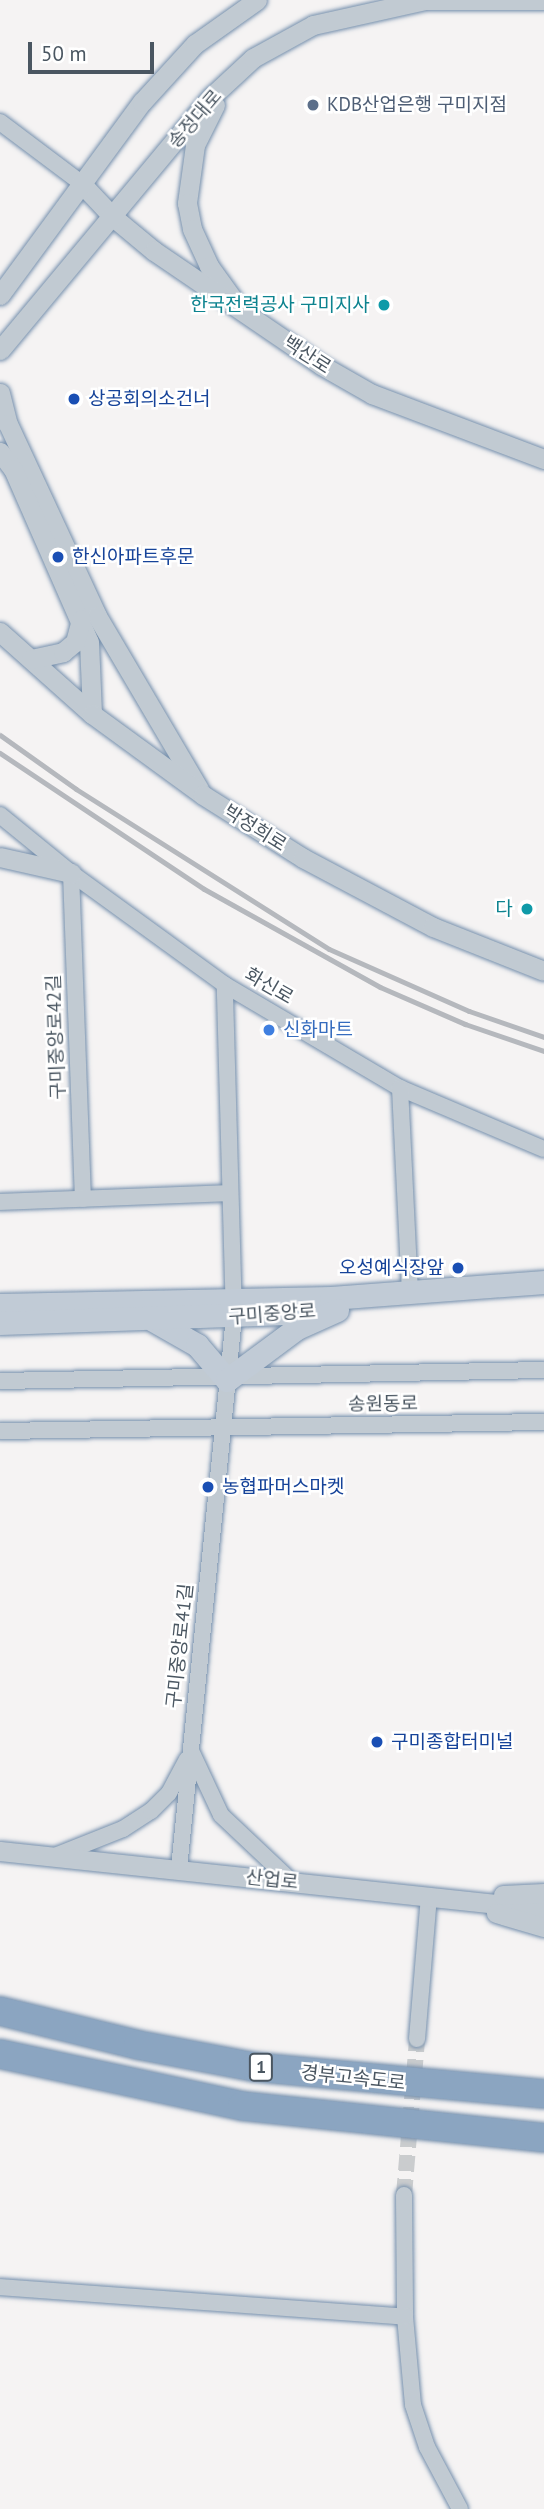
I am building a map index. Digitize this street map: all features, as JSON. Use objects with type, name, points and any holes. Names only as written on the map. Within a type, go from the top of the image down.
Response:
[{"type":"highway","name":"경부고속도로","points":[[0,2011],[138,2045],[254,2067],[536,2093]]},
{"type":"highway","name":"1","points":[[0,2054],[243,2106],[534,2138]]},
{"type":"main road","name":"구미중앙로","points":[[0,1323],[151,1319],[233,1308],[544,1282]]},
{"type":"main road","name":"구미중앙로","points":[[0,1305],[337,1310],[544,1298]]},
{"type":"main road","points":[[151,1319],[197,1345],[228,1380],[298,1328],[337,1310]]},
{"type":"street","points":[[0,295],[80,182],[142,102],[195,44],[257,0]]},
{"type":"street","name":"송정대로","points":[[0,350],[224,85],[253,58],[313,26],[425,0],[544,0]]},
{"type":"street","points":[[224,85],[195,145],[187,203],[192,229],[209,266],[244,314]]},
{"type":"street","name":"백산로","points":[[0,121],[80,182],[113,217],[244,314],[372,394],[544,459]]},
{"type":"street","points":[[0,393],[8,424],[102,645],[101,678],[92,714]]},
{"type":"street","points":[[0,452],[13,469],[89,617],[203,795]]},
{"type":"street","points":[[32,659],[63,652],[75,642],[89,617]]},
{"type":"street","name":"박정희로","points":[[0,632],[92,714],[203,795],[303,858],[433,928],[544,971]]},
{"type":"street","name":"화신로","points":[[0,815],[71,873],[225,985],[400,1088],[544,1149]]},
{"type":"street","points":[[0,858],[71,873]]},
{"type":"street","name":"구미중앙로42길","points":[[71,873],[83,1199]]},
{"type":"street","points":[[225,985],[233,1308]]},
{"type":"street","points":[[400,1088],[410,1292]]},
{"type":"street","points":[[0,1202],[230,1193]]},
{"type":"street","name":"구미중앙로41길","points":[[179,1869],[233,1308]]},
{"type":"street","name":"송원동로","points":[[228,1380],[544,1370]]},
{"type":"street","points":[[0,1381],[228,1380]]},
{"type":"street","name":"송원동로","points":[[222,1427],[544,1422]]},
{"type":"street","points":[[0,1431],[222,1427]]},
{"type":"street","points":[[54,1857],[123,1829],[151,1811],[169,1793],[191,1751]]},
{"type":"street","points":[[191,1751],[221,1815],[292,1882]]},
{"type":"street","name":"산업로","points":[[0,1851],[544,1909]]},
{"type":"street","points":[[439,1898],[544,1893]]},
{"type":"street","points":[[439,1898],[544,1927]]},
{"type":"street","points":[[417,2039],[439,1898]]},
{"type":"street","points":[[404,2195],[405,2317],[414,2405],[427,2447],[460,2509]]},
{"type":"street","points":[[0,2287],[405,2317]]},
{"type":"tunnel","points":[[404,2195],[417,2039]]},
{"type":"railway","points":[[0,735],[76,789],[329,949],[469,1011],[544,1037]]},
{"type":"railway","points":[[0,753],[204,889],[380,987],[465,1024],[544,1051]]},
{"type":"place","name":"KDB산업은행 구미지점","points":[[313,105]]},
{"type":"place","name":"한국전력공사 구미지사","points":[[384,305]]},
{"type":"place","name":"상공회의소건너","points":[[74,399]]},
{"type":"place","name":"한신아파트후문","points":[[58,557]]},
{"type":"place","name":"다","points":[[527,909]]},
{"type":"place","name":"신화마트","points":[[269,1030]]},
{"type":"place","name":"오성예식장앞","points":[[458,1268]]},
{"type":"place","name":"농협파머스마켓","points":[[208,1487]]},
{"type":"place","name":"구미종합터미널","points":[[377,1742]]}]
